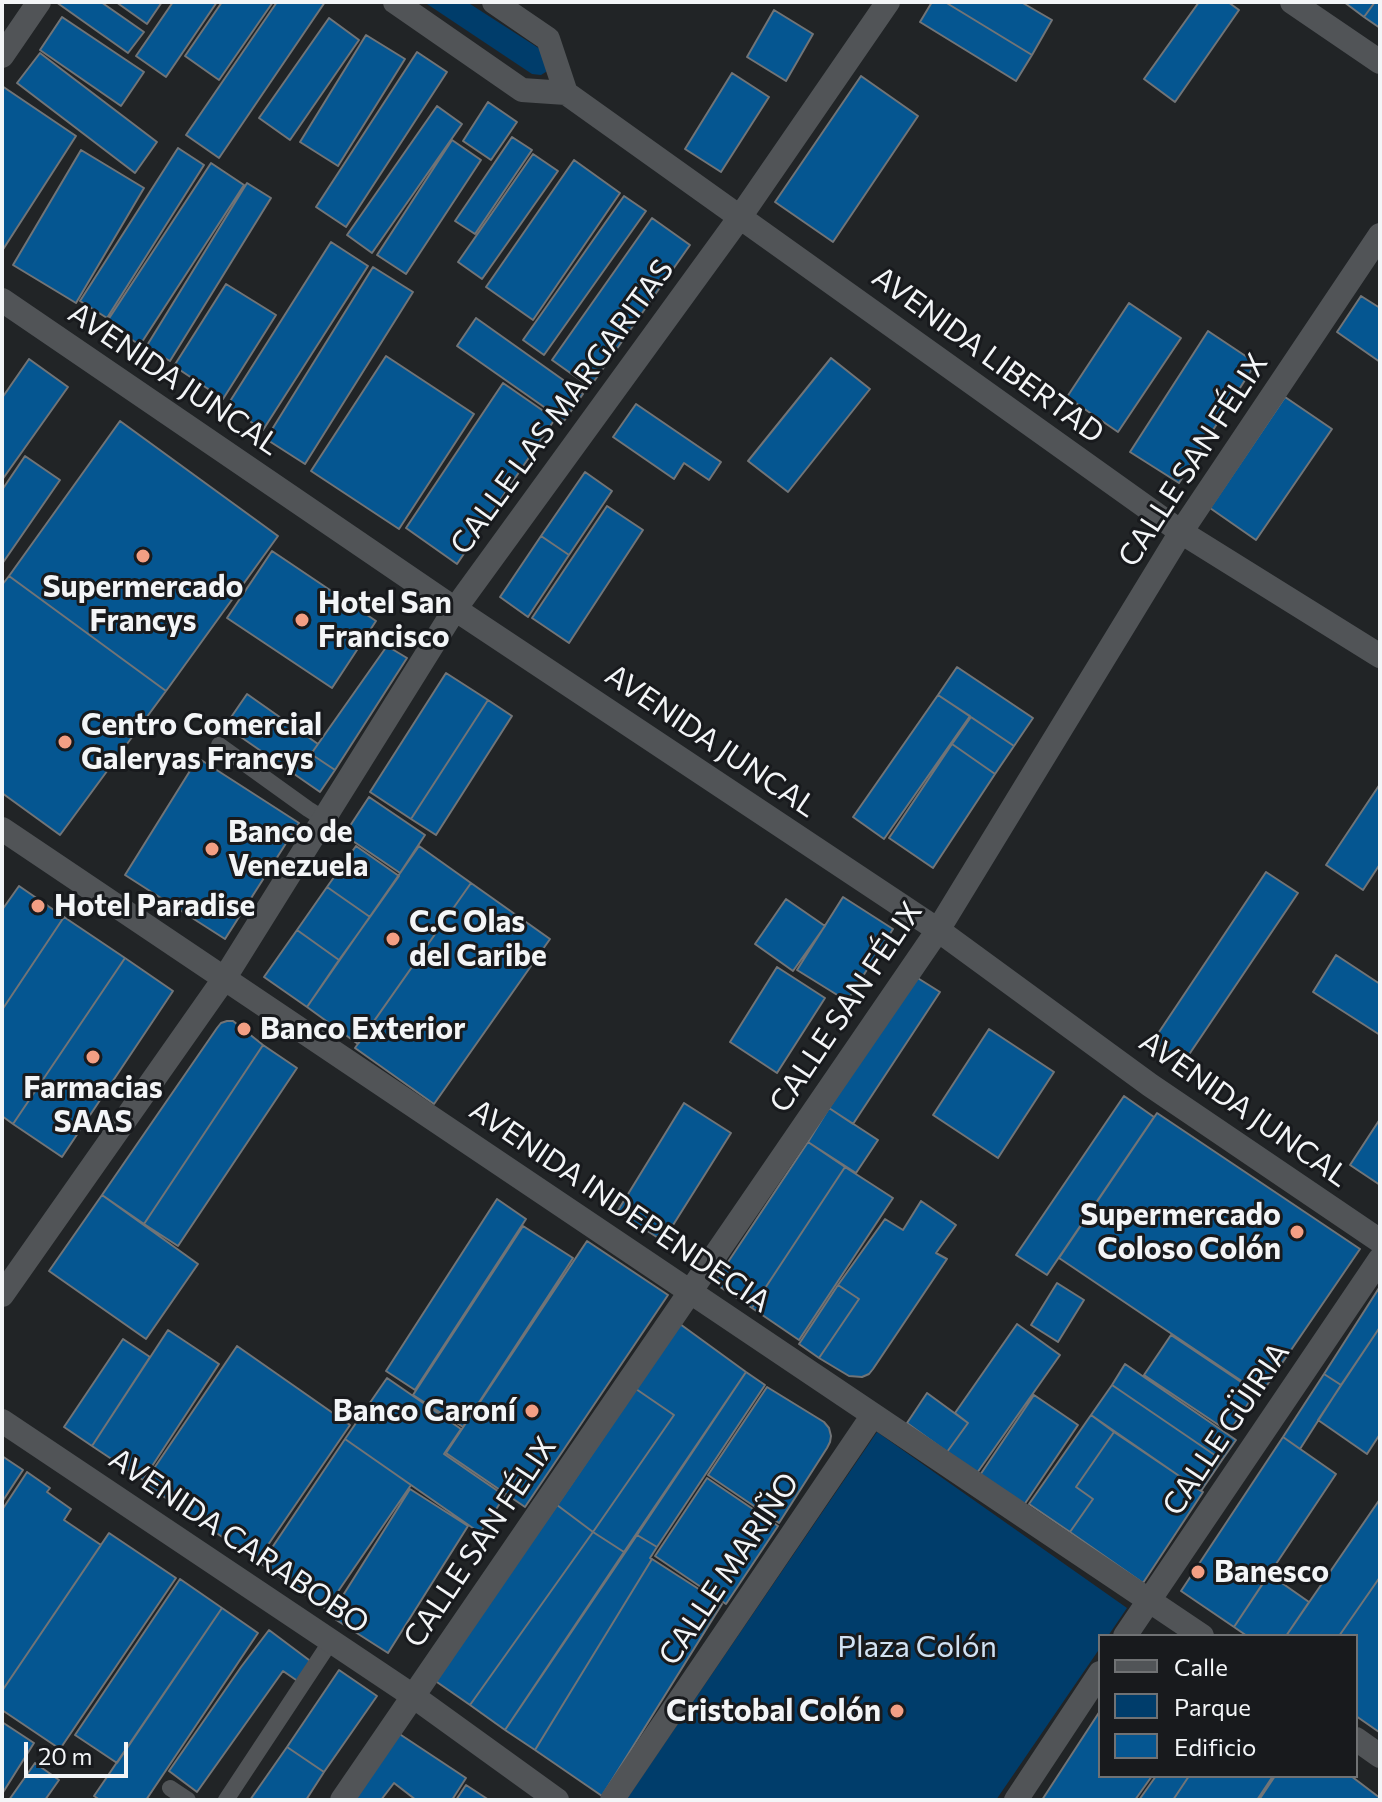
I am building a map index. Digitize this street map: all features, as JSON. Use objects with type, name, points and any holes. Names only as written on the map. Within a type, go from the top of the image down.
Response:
[{"type":"street","points":[[2,56],[39,2]]},
{"type":"street","points":[[395,2],[522,90],[566,93],[548,39],[494,2]]},
{"type":"street","name":"CALLE LAS MARGARITAS","points":[[2,1295],[224,979],[455,609],[740,217],[888,2]]},
{"type":"street","points":[[1292,2],[1380,62]]},
{"type":"street","name":"AVENIDA LIBERTAD","points":[[566,93],[1181,532],[1380,656]]},
{"type":"street","name":"CALLE SAN FÉLIX","points":[[342,1800],[938,930],[1181,532],[1380,235]]},
{"type":"street","name":"AVENIDA JUNCAL","points":[[2,300],[455,609],[938,930],[1150,1085],[1380,1241]]},
{"type":"street","name":"AVENIDA INDEPENDECIA","points":[[2,829],[1199,1634]]},
{"type":"street","name":"CALLE GÜIRIA","points":[[1126,1634],[1380,1259]]},
{"type":"street","name":"CALLE MARIÑO","points":[[612,1800],[873,1415]]},
{"type":"street","name":"AVENIDA CARABOBO","points":[[2,1421],[413,1696],[557,1800]]},
{"type":"street","points":[[1016,1800],[1098,1676]]},
{"type":"street","points":[[1358,1740],[1380,1756]]},
{"type":"lane","points":[[219,745],[324,819]]},
{"type":"lane","points":[[226,1800],[331,1641]]},
{"type":"lane","points":[[170,1788],[188,1800]]},
{"type":"green space","points":[[424,2],[467,2],[540,49],[549,70],[541,75],[532,74]]},
{"type":"green space","name":"Plaza Colón","points":[[877,1432],[1127,1608],[1109,1634],[1098,1634],[1098,1651],[996,1800],[626,1800]]},
{"type":"building","points":[[56,2],[101,2],[144,32],[128,53]]},
{"type":"building","points":[[116,2],[162,2],[147,24]]},
{"type":"building","points":[[173,2],[217,2],[166,77],[136,56]]},
{"type":"building","points":[[222,2],[273,2],[219,80],[185,56]]},
{"type":"building","points":[[277,2],[325,2],[219,158],[186,135]]},
{"type":"building","points":[[932,2],[945,2],[1032,55],[1016,81],[920,22]]},
{"type":"building","points":[[945,2],[1021,2],[1052,20],[1032,55]]},
{"type":"building","points":[[1199,2],[1228,2],[1239,10],[1175,102],[1144,79]]},
{"type":"building","points":[[1344,2],[1375,2],[1364,17]]},
{"type":"building","points":[[1375,2],[1380,2],[1380,28],[1364,17]]},
{"type":"building","points":[[774,10],[813,34],[786,81],[747,57]]},
{"type":"building","points":[[62,17],[144,72],[121,106],[40,50]]},
{"type":"building","points":[[329,18],[359,40],[290,140],[259,118]]},
{"type":"building","points":[[366,35],[405,59],[338,166],[300,142]]},
{"type":"building","points":[[417,52],[447,72],[346,227],[316,207]]},
{"type":"building","points":[[40,53],[157,142],[135,173],[17,83]]},
{"type":"building","points":[[732,73],[769,97],[721,172],[685,149]]},
{"type":"building","points":[[861,76],[918,116],[833,242],[775,202]]},
{"type":"building","points":[[2,86],[76,136],[2,251]]},
{"type":"building","points":[[488,102],[517,122],[491,160],[463,141]]},
{"type":"building","points":[[437,106],[462,124],[372,253],[347,235]]},
{"type":"building","points":[[512,137],[532,150],[475,234],[455,221]]},
{"type":"building","points":[[452,140],[481,160],[406,274],[377,255]]},
{"type":"building","points":[[178,148],[204,165],[107,318],[80,301]]},
{"type":"building","points":[[81,150],[144,188],[76,303],[13,265]]},
{"type":"building","points":[[533,154],[558,171],[482,279],[458,262]]},
{"type":"building","points":[[574,160],[620,193],[533,320],[486,287]]},
{"type":"building","points":[[211,163],[244,185],[140,345],[106,323]]},
{"type":"building","points":[[247,183],[271,198],[170,361],[146,347]]},
{"type":"building","points":[[624,196],[646,211],[544,355],[523,340]]},
{"type":"building","points":[[652,218],[690,245],[590,387],[552,360]]},
{"type":"building","points":[[331,242],[368,266],[263,430],[227,406]]},
{"type":"building","points":[[373,267],[413,292],[305,464],[266,439]]},
{"type":"building","points":[[226,284],[276,315],[223,399],[174,366]]},
{"type":"building","points":[[1361,296],[1380,308],[1380,362],[1337,332]]},
{"type":"building","points":[[1129,303],[1181,338],[1118,432],[1067,397]]},
{"type":"building","points":[[476,318],[583,394],[564,421],[457,346]]},
{"type":"building","points":[[1208,331],[1256,363],[1179,483],[1130,452]]},
{"type":"building","points":[[386,356],[474,414],[399,529],[311,471]]},
{"type":"building","points":[[831,358],[870,389],[788,492],[748,461]]},
{"type":"building","points":[[29,359],[68,387],[2,480],[2,398]]},
{"type":"building","points":[[503,383],[555,419],[457,564],[406,528]]},
{"type":"building","points":[[1285,397],[1332,429],[1256,540],[1210,508]]},
{"type":"building","points":[[636,404],[721,462],[709,480],[684,463],[674,479],[613,437]]},
{"type":"building","name":"Supermercado Francys","points":[[120,421],[278,536],[166,691],[9,576]]},
{"type":"building","points":[[25,456],[60,480],[2,564],[2,490]]},
{"type":"building","points":[[585,472],[612,491],[569,555],[541,536]]},
{"type":"building","points":[[607,506],[643,530],[569,643],[532,618]]},
{"type":"building","points":[[541,536],[569,555],[528,617],[500,597]]},
{"type":"building","name":"Hotel San Francisco","points":[[272,551],[376,621],[332,688],[227,618]]},
{"type":"building","name":"Centro Comercial Galeryas Francys","points":[[9,576],[166,691],[60,835],[2,793],[2,585]]},
{"type":"building","points":[[387,646],[407,658],[335,770],[311,754]]},
{"type":"building","points":[[957,667],[1033,718],[1014,746],[938,695]]},
{"type":"building","points":[[446,673],[488,700],[411,819],[370,792]]},
{"type":"building","points":[[247,694],[318,744],[311,754],[335,770],[320,792],[225,726]]},
{"type":"building","points":[[938,695],[970,716],[884,839],[853,817]]},
{"type":"building","points":[[488,700],[512,716],[436,835],[411,819]]},
{"type":"building","points":[[971,717],[1014,746],[995,774],[952,744]]},
{"type":"building","points":[[952,744],[995,774],[933,868],[889,838]]},
{"type":"building","name":"Banco de Venezuela","points":[[198,758],[299,823],[225,939],[125,875]]},
{"type":"building","points":[[1380,784],[1380,864],[1363,890],[1326,865]]},
{"type":"building","points":[[369,797],[425,835],[400,873],[344,835]]},
{"type":"building","points":[[356,846],[399,876],[370,917],[327,887]]},
{"type":"building","name":"C.C Olas del Caribe","points":[[419,846],[471,883],[358,1044],[307,1007]]},
{"type":"building","points":[[1266,872],[1298,893],[1184,1062],[1153,1041]]},
{"type":"building","points":[[471,883],[550,939],[434,1104],[355,1048]]},
{"type":"building","points":[[19,886],[64,917],[2,1010],[2,910]]},
{"type":"building","points":[[327,887],[370,917],[339,960],[297,930]]},
{"type":"building","points":[[843,897],[893,929],[847,1001],[797,970]]},
{"type":"building","points":[[786,899],[825,926],[793,971],[755,944]]},
{"type":"building","points":[[64,917],[125,958],[13,1124],[2,1116],[2,1010]]},
{"type":"building","points":[[297,930],[339,960],[307,1007],[264,977]]},
{"type":"building","points":[[1336,955],[1380,984],[1380,1035],[1313,992]]},
{"type":"building","name":"Farmacias SAAS","points":[[125,958],[173,991],[62,1157],[13,1124]]},
{"type":"building","points":[[777,967],[825,998],[777,1073],[730,1042]]},
{"type":"building","points":[[916,977],[940,992],[853,1124],[829,1108]]},
{"type":"building","points":[[227,1021],[233,1021],[263,1045],[144,1224],[102,1195],[217,1028]]},
{"type":"building","points":[[989,1029],[1054,1072],[998,1158],[933,1115]]},
{"type":"building","points":[[263,1045],[297,1068],[178,1246],[144,1224]]},
{"type":"building","points":[[1124,1096],[1154,1117],[1047,1275],[1016,1255]]},
{"type":"building","points":[[684,1103],[731,1133],[663,1241],[617,1212]]},
{"type":"building","points":[[829,1108],[878,1140],[856,1173],[808,1142]]},
{"type":"building","points":[[1157,1113],[1360,1249],[1261,1394],[1059,1258]]},
{"type":"building","points":[[1380,1119],[1380,1185],[1350,1165]]},
{"type":"building","points":[[808,1142],[845,1167],[752,1308],[714,1283]]},
{"type":"building","points":[[845,1167],[893,1198],[799,1340],[752,1308]]},
{"type":"building","points":[[102,1195],[198,1264],[146,1339],[49,1271]]},
{"type":"building","points":[[497,1199],[526,1219],[415,1390],[386,1371]]},
{"type":"building","points":[[921,1201],[956,1225],[936,1253],[947,1259],[869,1374],[849,1376],[819,1358],[859,1299],[838,1285],[885,1219],[903,1230]]},
{"type":"building","points":[[523,1226],[573,1258],[463,1427],[413,1395]]},
{"type":"building","name":"Banco Caroní","points":[[587,1241],[668,1295],[525,1507],[446,1453]]},
{"type":"building","points":[[1057,1283],[1084,1300],[1058,1342],[1031,1325]]},
{"type":"building","points":[[838,1285],[859,1299],[819,1358],[799,1344]]},
{"type":"building","points":[[1379,1288],[1380,1327],[1341,1385],[1324,1374]]},
{"type":"building","points":[[680,1324],[746,1372],[624,1552],[593,1532],[674,1415],[636,1389]]},
{"type":"building","points":[[1017,1324],[1060,1355],[977,1473],[947,1452],[968,1423],[955,1413]]},
{"type":"building","points":[[1380,1327],[1380,1434],[1367,1454],[1318,1420]]},
{"type":"building","points":[[168,1330],[219,1364],[143,1480],[92,1446]]},
{"type":"building","points":[[1171,1335],[1256,1392],[1229,1432],[1144,1375]]},
{"type":"building","points":[[123,1339],[150,1357],[92,1446],[64,1427]]},
{"type":"building","points":[[237,1346],[350,1425],[257,1561],[144,1483]]},
{"type":"building","points":[[1125,1364],[1236,1440],[1222,1460],[1112,1385]]},
{"type":"building","points":[[746,1372],[765,1385],[657,1547],[637,1535]]},
{"type":"building","points":[[1324,1374],[1341,1385],[1300,1449],[1283,1437]]},
{"type":"building","points":[[387,1378],[461,1429],[444,1454],[505,1496],[480,1533],[345,1439]]},
{"type":"building","points":[[1112,1385],[1222,1460],[1201,1491],[1091,1415]]},
{"type":"building","points":[[767,1387],[824,1422],[831,1436],[827,1448],[779,1523],[708,1475]]},
{"type":"building","points":[[636,1389],[674,1415],[593,1532],[557,1505]]},
{"type":"building","points":[[927,1393],[968,1423],[947,1452],[907,1423]]},
{"type":"building","points":[[1034,1395],[1078,1425],[1024,1505],[980,1475]]},
{"type":"building","points":[[1091,1415],[1114,1432],[1076,1487],[1093,1499],[1070,1532],[1029,1504]]},
{"type":"building","points":[[1114,1432],[1203,1492],[1143,1583],[1070,1532],[1093,1499],[1076,1487]]},
{"type":"building","points":[[1283,1437],[1336,1474],[1234,1627],[1181,1591]]},
{"type":"building","points":[[345,1439],[411,1485],[326,1609],[261,1564]]},
{"type":"building","points":[[2,1456],[23,1470],[2,1502]]},
{"type":"building","points":[[27,1472],[50,1488],[47,1492],[71,1509],[64,1520],[101,1545],[2,1691],[2,1510]]},
{"type":"building","points":[[707,1478],[778,1526],[726,1604],[655,1556]]},
{"type":"building","points":[[410,1489],[468,1526],[388,1653],[330,1616]]},
{"type":"building","points":[[1380,1499],[1380,1577],[1340,1634],[1287,1634]]},
{"type":"building","points":[[557,1505],[593,1532],[470,1705],[434,1680]]},
{"type":"building","points":[[593,1532],[624,1552],[505,1730],[470,1705]]},
{"type":"building","points":[[109,1533],[176,1578],[60,1749],[2,1710],[2,1691]]},
{"type":"building","points":[[637,1535],[657,1547],[652,1559],[535,1750],[505,1730]]},
{"type":"building","points":[[652,1559],[722,1604],[602,1796],[535,1750]]},
{"type":"building","points":[[1269,1574],[1309,1602],[1287,1634],[1244,1634],[1234,1627]]},
{"type":"building","points":[[1380,1577],[1379,1732],[1358,1717],[1358,1634],[1340,1634]]},
{"type":"building","points":[[180,1579],[222,1608],[117,1763],[75,1735]]},
{"type":"building","points":[[222,1608],[258,1633],[146,1800],[100,1800],[94,1796]]},
{"type":"building","points":[[269,1630],[313,1663],[299,1682],[283,1671],[197,1792],[169,1771]]},
{"type":"building","points":[[339,1670],[377,1696],[324,1772],[287,1747]]},
{"type":"building","points":[[1098,1714],[1098,1778],[1151,1778],[1135,1800],[1042,1800]]},
{"type":"building","points":[[2,1722],[34,1743],[2,1794]]},
{"type":"building","points":[[395,1731],[466,1778],[452,1800],[416,1800],[394,1783],[381,1800],[349,1800]]},
{"type":"building","points":[[287,1747],[324,1772],[306,1800],[250,1800]]},
{"type":"building","points":[[35,1763],[59,1780],[45,1800],[9,1800]]},
{"type":"building","points":[[1155,1778],[1188,1778],[1173,1800],[1139,1800]]},
{"type":"building","points":[[1188,1778],[1272,1778],[1257,1800],[1173,1800]]},
{"type":"building","points":[[1274,1778],[1354,1778],[1380,1798],[1380,1800],[1259,1800]]},
{"type":"building","points":[[466,1785],[489,1800],[456,1800]]},
{"type":"place","name":"Supermercado Francys","points":[[143,556]]},
{"type":"place","name":"Hotel San Francisco","points":[[302,620]]},
{"type":"place","name":"Centro Comercial Galeryas Francys","points":[[65,742]]},
{"type":"place","name":"Banco de Venezuela","points":[[212,849]]},
{"type":"place","name":"Hotel Paradise","points":[[38,906]]},
{"type":"place","name":"C.C Olas del Caribe","points":[[393,939]]},
{"type":"place","name":"Banco Exterior","points":[[244,1029]]},
{"type":"place","name":"Farmacias SAAS","points":[[93,1057]]},
{"type":"place","name":"Supermercado Coloso Colón","points":[[1297,1232]]},
{"type":"place","name":"Banco Caroní","points":[[532,1411]]},
{"type":"place","name":"Banesco","points":[[1198,1572]]},
{"type":"place","name":"Cristobal Colón","points":[[897,1711]]}]
